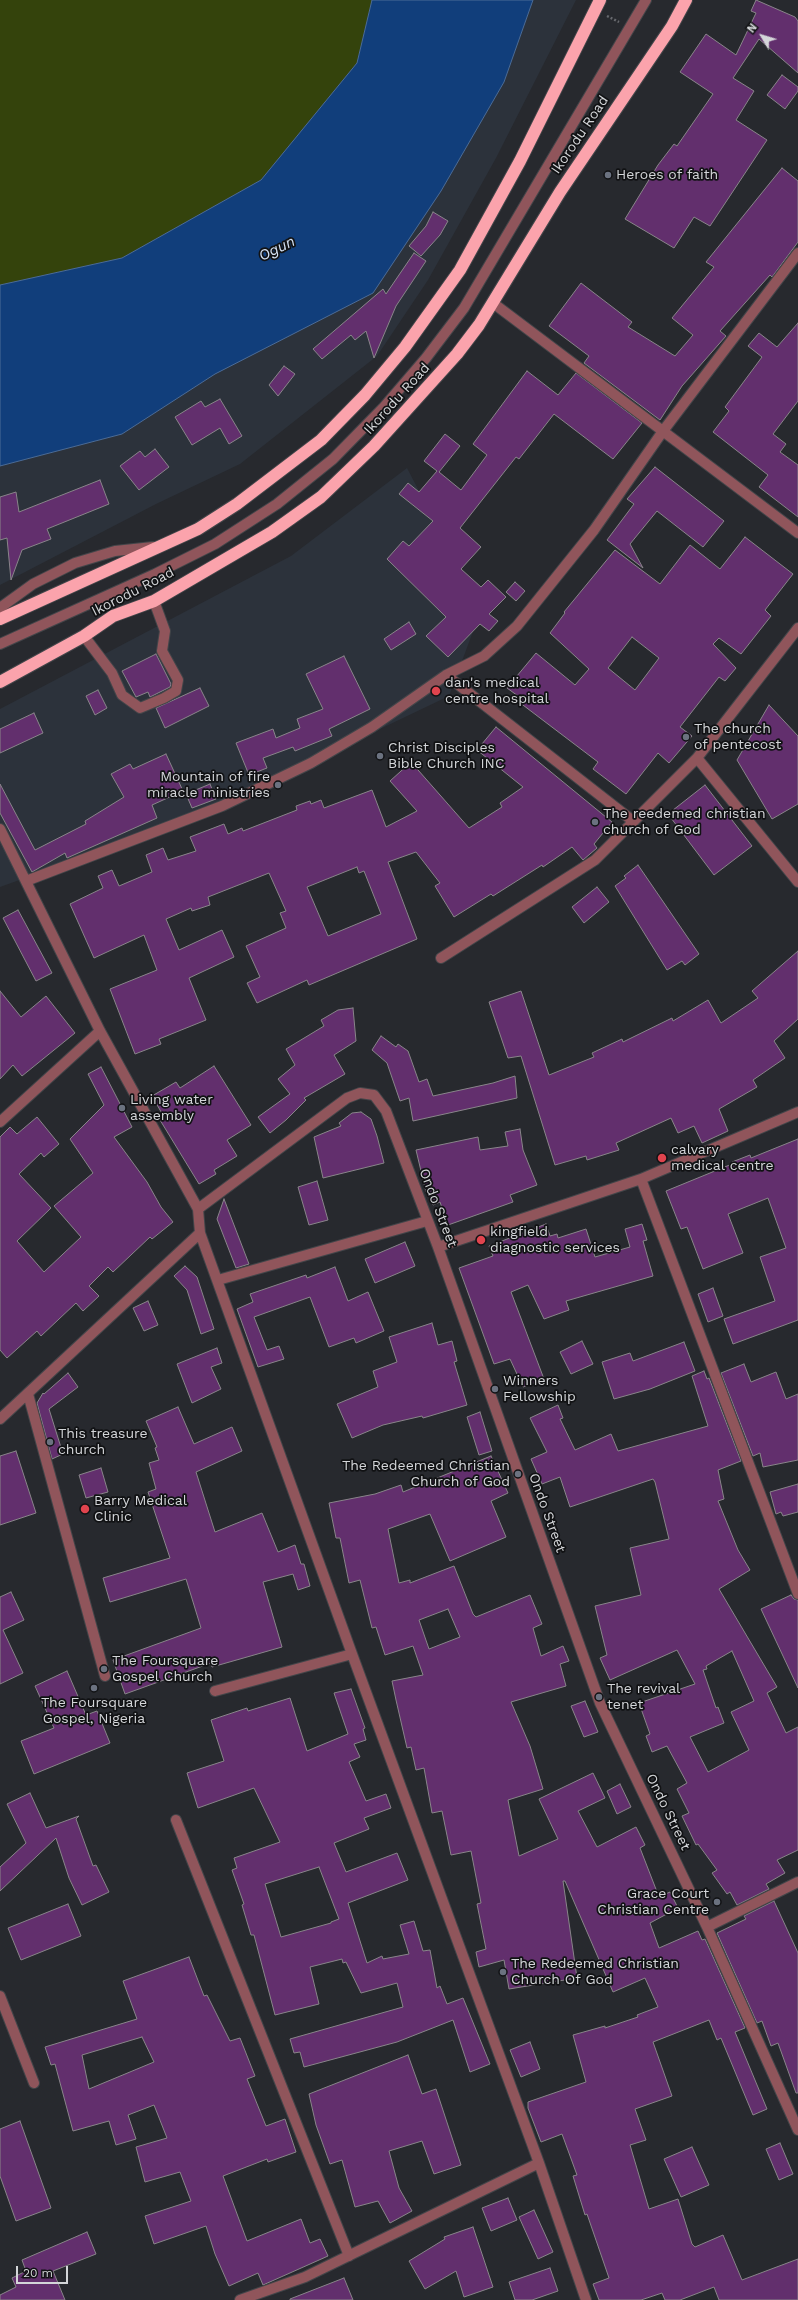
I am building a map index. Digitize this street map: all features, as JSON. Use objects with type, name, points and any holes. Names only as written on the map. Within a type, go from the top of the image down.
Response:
[{"type":"highway","name":"Ikorodu Road","points":[[0,619],[198,529],[237,504],[321,440],[365,395],[405,347],[460,270],[520,161],[600,0]]},
{"type":"highway","name":"Ikorodu Road","points":[[0,682],[84,636],[113,616],[154,601],[272,532],[321,497],[374,446],[457,354],[493,303],[560,192],[672,26],[686,0]]},
{"type":"street","points":[[0,644],[155,574],[215,544],[277,504],[333,459],[384,408],[426,358],[464,308],[646,0]]},
{"type":"street","points":[[26,881],[222,806],[311,763],[372,727],[446,675],[484,656],[516,626],[594,530],[663,431],[798,253]]},
{"type":"street","points":[[493,303],[798,533]]},
{"type":"street","points":[[0,608],[33,584],[75,563],[115,552],[159,547]]},
{"type":"street","points":[[84,636],[112,673],[122,695],[140,708],[164,698],[176,690],[178,680],[162,651],[165,631],[154,601]]},
{"type":"street","points":[[441,958],[595,860],[615,842],[632,821],[697,758],[798,628]]},
{"type":"street","points":[[446,675],[632,821]]},
{"type":"street","points":[[697,758],[798,882]]},
{"type":"street","points":[[0,829],[100,1031],[198,1210],[200,1233],[352,1654],[539,2163],[586,2300]]},
{"type":"street","points":[[0,1122],[100,1031]]},
{"type":"street","name":"Ondo Street","points":[[198,1210],[342,1102],[360,1093],[374,1095],[386,1111],[438,1247],[600,1703],[708,1927],[798,2130]]},
{"type":"street","points":[[438,1247],[641,1179],[798,1112]]},
{"type":"street","points":[[641,1179],[798,1594]]},
{"type":"street","points":[[218,1280],[428,1221]]},
{"type":"street","points":[[0,1419],[200,1233]]},
{"type":"street","points":[[28,1394],[105,1676]]},
{"type":"street","points":[[215,1691],[352,1654]]},
{"type":"street","points":[[176,1820],[349,2256]]},
{"type":"street","points":[[708,1927],[798,1882]]},
{"type":"street","points":[[0,1996],[34,2083]]},
{"type":"street","points":[[244,2300],[305,2277],[539,2163]]},
{"type":"shaded area","points":[[533,0],[576,0],[496,158],[428,280],[377,356],[240,464],[156,504],[0,585],[0,466],[122,434],[215,374],[441,191],[504,82]]},
{"type":"shaded area","points":[[407,468],[481,610],[449,696],[200,815],[0,887],[0,709],[291,556]]},
{"type":"green space","points":[[0,0],[372,0],[357,63],[261,180],[122,258],[0,285]]},
{"type":"water","name":"Ogun","points":[[372,0],[533,0],[504,82],[441,191],[373,293],[215,374],[122,434],[0,466],[0,285],[122,258],[261,180],[357,63]]},
{"type":"building","points":[[756,0],[795,17],[798,21],[798,73],[759,39],[733,78],[754,91],[736,120],[767,140],[710,226],[694,217],[674,248],[625,219],[658,165],[674,144],[677,146],[713,94],[680,72],[706,34],[736,55],[756,13],[751,11]]},
{"type":"building","points":[[782,75],[798,87],[798,91],[785,109],[767,95]]},
{"type":"building","points":[[782,168],[798,181],[798,242],[772,277],[770,275],[720,331],[726,336],[682,386],[660,420],[584,363],[589,356],[549,326],[581,283],[632,322],[628,327],[675,356],[693,335],[672,318],[714,267],[706,262]]},
{"type":"building","points":[[433,212],[448,221],[440,235],[421,256],[409,246],[426,226]]},
{"type":"building","points":[[414,253],[426,261],[396,306],[374,358],[366,331],[355,340],[351,335],[322,359],[313,349],[383,289],[386,294]]},
{"type":"building","points":[[798,323],[798,401],[773,434],[786,444],[780,452],[798,465],[798,517],[759,487],[768,475],[713,432],[729,411],[725,407],[762,357],[748,346],[759,333],[777,347]]},
{"type":"building","points":[[284,366],[295,374],[278,396],[269,385]]},
{"type":"building","points":[[527,371],[558,395],[576,373],[642,423],[613,459],[554,414],[519,459],[516,457],[460,528],[481,547],[461,569],[481,587],[488,580],[506,597],[489,614],[498,621],[489,631],[480,624],[448,657],[426,636],[446,617],[387,559],[403,541],[409,546],[433,521],[399,494],[408,483],[419,492],[437,471],[424,461],[445,434],[460,446],[439,472],[461,490],[487,455],[473,444]]},
{"type":"building","points":[[220,399],[242,436],[229,444],[220,428],[192,445],[175,417],[201,401],[205,407]]},
{"type":"building","points":[[155,449],[169,467],[139,490],[120,466],[140,451],[145,457]]},
{"type":"building","points":[[655,467],[724,521],[703,547],[657,511],[630,544],[643,568],[607,540],[634,504],[627,499]]},
{"type":"building","points":[[100,480],[109,504],[47,529],[51,539],[22,550],[11,580],[7,538],[0,540],[0,497],[16,492],[19,512]]},
{"type":"building","points":[[745,537],[793,574],[765,610],[771,616],[741,654],[719,638],[713,644],[736,668],[725,681],[719,677],[680,727],[692,736],[669,763],[658,753],[626,794],[593,769],[598,762],[515,699],[518,696],[507,688],[536,653],[575,685],[589,669],[550,633],[565,613],[564,612],[615,550],[660,584],[690,545],[720,569]],"holes":[[[632,637],[659,658],[635,690],[608,668]]]},
{"type":"building","points":[[515,582],[525,591],[516,601],[506,592]]},
{"type":"building","points":[[409,622],[416,634],[391,650],[384,639]]},
{"type":"building","points":[[156,654],[171,684],[170,687],[150,697],[148,692],[136,697],[122,671]]},
{"type":"building","points":[[344,656],[370,709],[329,729],[332,736],[295,751],[293,747],[263,758],[267,768],[249,775],[236,743],[273,729],[276,738],[300,728],[297,719],[323,709],[306,674]]},
{"type":"building","points":[[200,688],[209,706],[165,728],[156,708]]},
{"type":"building","points":[[98,690],[107,708],[95,715],[86,696]]},
{"type":"building","points":[[769,705],[798,736],[798,804],[772,819],[737,760]]},
{"type":"building","points":[[34,713],[43,733],[0,753],[0,729]]},
{"type":"building","points":[[496,727],[612,822],[594,844],[597,848],[583,860],[572,847],[543,867],[542,865],[493,896],[491,894],[454,917],[435,886],[440,883],[416,852],[388,862],[417,939],[309,985],[307,980],[257,1003],[247,983],[260,977],[246,946],[286,928],[280,913],[286,911],[269,873],[208,897],[210,905],[192,911],[191,908],[166,919],[179,950],[222,930],[234,957],[189,978],[206,1020],[159,1039],[161,1044],[135,1054],[110,989],[157,970],[144,935],[94,958],[70,904],[103,888],[98,876],[112,870],[119,886],[152,872],[146,855],[163,848],[168,860],[196,851],[190,837],[224,824],[228,834],[242,828],[243,831],[297,810],[296,806],[310,801],[311,804],[321,800],[324,808],[372,790],[386,827],[417,811],[390,781],[411,762],[469,828],[502,807],[500,803],[523,787],[477,750]],"holes":[[[357,867],[359,873],[364,871],[381,914],[328,936],[307,887]]]},
{"type":"building","points":[[166,754],[183,791],[152,805],[157,818],[67,858],[65,853],[32,872],[0,813],[0,784],[35,850],[86,824],[85,821],[124,797],[111,774],[130,764],[133,769]]},
{"type":"building","points":[[210,784],[216,799],[192,808],[186,794]]},
{"type":"building","points":[[705,785],[752,846],[714,875],[668,814]]},
{"type":"building","points":[[638,865],[699,954],[685,965],[682,961],[667,970],[615,886],[626,878],[624,876]]},
{"type":"building","points":[[597,887],[609,902],[584,923],[572,907]]},
{"type":"building","points":[[18,910],[52,973],[36,981],[3,918]]},
{"type":"building","points":[[798,951],[798,1019],[774,1041],[785,1058],[753,1080],[757,1087],[719,1109],[728,1131],[702,1143],[694,1126],[678,1133],[671,1118],[616,1143],[619,1150],[587,1160],[586,1156],[555,1165],[521,1056],[508,1058],[489,1002],[521,991],[549,1075],[594,1057],[592,1053],[622,1039],[623,1042],[672,1018],[673,1021],[708,1000],[721,1023],[758,998],[752,991]]},
{"type":"building","points":[[0,991],[21,1017],[46,996],[75,1033],[22,1076],[13,1065],[0,1079]]},
{"type":"building","points":[[353,1008],[356,1041],[334,1055],[345,1074],[304,1098],[306,1100],[286,1120],[270,1133],[258,1117],[290,1094],[278,1079],[295,1065],[286,1049],[324,1026],[321,1020],[338,1010]]},
{"type":"building","points":[[381,1036],[396,1047],[398,1044],[408,1051],[419,1082],[427,1079],[433,1096],[493,1083],[515,1076],[517,1098],[413,1121],[409,1098],[400,1101],[387,1063],[372,1050]]},
{"type":"building","points":[[214,1066],[251,1125],[227,1140],[237,1156],[214,1170],[216,1174],[199,1184],[160,1120],[164,1117],[152,1096],[176,1082],[180,1088]]},
{"type":"building","points":[[101,1067],[132,1127],[114,1137],[147,1182],[161,1207],[173,1222],[152,1239],[150,1237],[113,1272],[108,1267],[89,1286],[99,1296],[83,1311],[76,1303],[41,1336],[37,1331],[7,1358],[0,1350],[0,1137],[10,1127],[17,1134],[37,1117],[59,1144],[44,1157],[41,1153],[19,1174],[51,1208],[17,1241],[44,1272],[81,1237],[54,1206],[93,1173],[70,1139],[104,1105],[88,1074]]},
{"type":"building","points":[[361,1112],[371,1119],[384,1163],[323,1178],[314,1137],[341,1126],[339,1123],[352,1113]]},
{"type":"building","points":[[520,1129],[523,1150],[537,1185],[510,1195],[513,1202],[448,1225],[440,1202],[433,1205],[428,1191],[426,1192],[416,1150],[478,1137],[480,1150],[508,1146],[505,1132]]},
{"type":"building","points":[[798,1139],[798,1320],[733,1344],[724,1319],[775,1301],[760,1257],[786,1248],[768,1198],[728,1214],[743,1253],[703,1269],[687,1227],[681,1229],[666,1191],[732,1164],[732,1162],[750,1155],[751,1158]]},
{"type":"building","points":[[317,1181],[328,1220],[309,1225],[298,1187]]},
{"type":"building","points":[[224,1199],[249,1264],[236,1268],[217,1219]]},
{"type":"building","points":[[546,1224],[550,1236],[557,1234],[558,1238],[586,1229],[595,1257],[630,1247],[625,1229],[642,1224],[647,1240],[643,1241],[653,1276],[566,1301],[569,1310],[544,1319],[528,1285],[511,1292],[544,1379],[523,1387],[510,1359],[494,1364],[459,1268],[493,1256],[489,1246]]},
{"type":"building","points":[[405,1242],[415,1266],[375,1283],[365,1259]]},
{"type":"building","points":[[185,1266],[197,1277],[214,1329],[201,1334],[187,1290],[174,1276]]},
{"type":"building","points":[[335,1267],[348,1301],[368,1292],[384,1331],[356,1343],[354,1338],[329,1347],[310,1297],[254,1317],[267,1350],[279,1346],[284,1359],[258,1367],[237,1309],[253,1302],[250,1294],[306,1275],[307,1278]]},
{"type":"building","points":[[713,1288],[723,1316],[708,1322],[698,1294]]},
{"type":"building","points":[[148,1301],[158,1325],[144,1331],[133,1308]]},
{"type":"building","points":[[432,1323],[438,1345],[452,1341],[457,1361],[454,1362],[467,1405],[423,1418],[422,1416],[383,1425],[352,1438],[337,1404],[378,1387],[373,1371],[397,1362],[389,1337]]},
{"type":"building","points":[[582,1341],[593,1364],[571,1374],[560,1352]]},
{"type":"building","points":[[684,1342],[695,1371],[650,1389],[614,1399],[602,1362],[630,1353],[633,1361]]},
{"type":"building","points":[[217,1348],[222,1363],[211,1367],[221,1389],[192,1403],[177,1364]]},
{"type":"building","points":[[744,1364],[751,1382],[776,1372],[786,1399],[798,1394],[798,1460],[763,1467],[760,1453],[753,1456],[721,1373]]},
{"type":"building","points":[[704,1371],[707,1379],[709,1378],[741,1461],[718,1470],[724,1499],[718,1501],[738,1550],[750,1570],[719,1589],[777,1687],[767,1693],[786,1733],[798,1727],[798,1850],[777,1860],[785,1873],[766,1884],[769,1889],[737,1905],[730,1892],[727,1894],[712,1873],[717,1870],[698,1844],[696,1845],[682,1816],[689,1813],[677,1789],[687,1783],[667,1746],[652,1752],[646,1736],[650,1734],[639,1703],[695,1684],[677,1650],[610,1680],[600,1658],[607,1655],[595,1606],[641,1595],[630,1548],[669,1539],[655,1482],[653,1479],[570,1507],[560,1477],[542,1484],[531,1459],[547,1452],[530,1418],[558,1405],[563,1418],[560,1419],[575,1450],[611,1434],[618,1451],[708,1426],[692,1376]],"holes":[[[732,1651],[754,1701],[731,1712],[749,1750],[708,1772],[690,1737],[724,1723],[718,1707],[716,1708],[703,1670],[707,1669],[706,1666]]]},
{"type":"building","points":[[68,1373],[78,1387],[49,1409],[63,1454],[52,1459],[37,1403],[43,1393],[44,1394]]},
{"type":"building","points":[[178,1407],[194,1444],[232,1427],[242,1451],[196,1472],[215,1532],[262,1513],[278,1552],[295,1545],[301,1564],[304,1564],[310,1586],[298,1590],[293,1574],[263,1582],[282,1647],[212,1667],[211,1663],[125,1694],[113,1660],[201,1628],[186,1579],[110,1602],[103,1578],[170,1558],[148,1492],[156,1489],[149,1463],[159,1460],[155,1448],[157,1447],[146,1421]]},
{"type":"building","points":[[480,1412],[492,1451],[479,1455],[467,1417]]},
{"type":"building","points":[[16,1451],[36,1513],[0,1525],[0,1456]]},
{"type":"building","points":[[491,1456],[508,1493],[491,1501],[506,1537],[450,1561],[430,1514],[388,1529],[399,1583],[410,1580],[410,1583],[454,1566],[473,1614],[476,1617],[530,1595],[542,1624],[533,1628],[541,1656],[563,1646],[569,1661],[560,1664],[566,1686],[511,1702],[530,1746],[543,1789],[508,1800],[519,1856],[558,1839],[539,1799],[593,1773],[605,1798],[578,1811],[597,1847],[636,1827],[645,1845],[640,1848],[659,1897],[670,1892],[678,1908],[650,1923],[659,1948],[698,1931],[702,1940],[705,1939],[745,2028],[735,2032],[767,2109],[753,2115],[721,2038],[717,2040],[709,2020],[653,2042],[672,2096],[635,2109],[646,2140],[630,2145],[649,2209],[678,2199],[692,2244],[695,2247],[723,2235],[742,2280],[798,2259],[798,2300],[719,2300],[714,2287],[680,2300],[665,2300],[662,2293],[641,2300],[599,2300],[593,2284],[609,2278],[587,2214],[585,2215],[573,2176],[577,2175],[562,2134],[541,2142],[528,2108],[528,2102],[586,2082],[573,2035],[605,2026],[605,2028],[638,2017],[637,2015],[658,2007],[645,1978],[613,1992],[565,1881],[563,1881],[577,1978],[509,1989],[504,1960],[479,1967],[476,1952],[486,1949],[477,1904],[481,1903],[471,1851],[451,1855],[442,1811],[432,1813],[424,1768],[416,1770],[411,1747],[407,1748],[392,1681],[423,1675],[413,1646],[385,1655],[376,1627],[372,1628],[360,1580],[349,1583],[340,1538],[336,1538],[329,1503],[375,1494],[401,1485],[403,1492]],"holes":[[[448,1609],[460,1637],[429,1649],[419,1620]]]},
{"type":"building","points":[[101,1468],[108,1492],[86,1498],[79,1475]]},
{"type":"building","points":[[798,1484],[798,1512],[783,1516],[781,1512],[776,1514],[770,1492]]},
{"type":"building","points":[[11,1592],[24,1620],[3,1630],[23,1673],[0,1684],[0,1597]]},
{"type":"building","points":[[791,1595],[794,1599],[798,1600],[798,1688],[761,1609]]},
{"type":"building","points":[[67,1671],[86,1715],[97,1711],[110,1743],[34,1774],[21,1741],[54,1728],[35,1686]]},
{"type":"building","points":[[351,1689],[365,1728],[363,1729],[366,1740],[354,1744],[360,1757],[349,1762],[366,1801],[386,1794],[391,1808],[364,1818],[369,1829],[334,1843],[346,1872],[397,1853],[408,1880],[348,1903],[367,1963],[382,1956],[383,1959],[409,1954],[400,1925],[414,1921],[423,1951],[430,1950],[437,1988],[440,1986],[447,2004],[463,1998],[490,2064],[470,2072],[453,2020],[397,2042],[304,2067],[300,2052],[294,2053],[290,2039],[403,2007],[397,1983],[361,1993],[346,1962],[343,1963],[342,1959],[310,1967],[319,2004],[275,2015],[254,1935],[251,1935],[242,1905],[244,1904],[232,1870],[237,1868],[234,1858],[280,1842],[254,1788],[198,1808],[187,1773],[224,1761],[211,1720],[247,1708],[248,1711],[290,1698],[307,1751],[348,1734],[334,1693]],"holes":[[[319,1867],[339,1919],[331,1923],[281,1937],[265,1884]]]},
{"type":"building","points":[[585,1701],[598,1732],[584,1737],[571,1706]]},
{"type":"building","points":[[620,1784],[631,1807],[617,1814],[607,1791]]},
{"type":"building","points":[[30,1793],[46,1828],[79,1816],[76,1819],[93,1866],[96,1865],[109,1892],[82,1905],[69,1878],[56,1838],[0,1891],[0,1867],[26,1843],[7,1804]]},
{"type":"building","points":[[774,1901],[798,1953],[798,2093],[796,2093],[778,2043],[771,2046],[762,2021],[757,2023],[717,1933],[746,1919],[744,1916]]},
{"type":"building","points":[[68,1904],[81,1936],[21,1960],[8,1928]]},
{"type":"building","points":[[189,1957],[204,1996],[207,1995],[230,2041],[240,2038],[255,2076],[247,2079],[266,2126],[285,2119],[296,2152],[268,2162],[267,2159],[223,2176],[247,2241],[301,2219],[310,2243],[320,2239],[328,2256],[263,2285],[258,2273],[229,2286],[215,2254],[206,2226],[154,2244],[145,2216],[191,2201],[180,2172],[145,2182],[136,2147],[167,2138],[154,2105],[128,2115],[136,2139],[116,2145],[109,2121],[73,2131],[55,2064],[51,2065],[45,2047],[137,2019],[123,1981]],"holes":[[[142,2037],[154,2062],[89,2089],[82,2055]]]},
{"type":"building","points":[[530,2042],[540,2069],[521,2077],[510,2050]]},
{"type":"building","points":[[408,2055],[422,2094],[436,2089],[461,2165],[434,2174],[422,2141],[389,2151],[399,2188],[412,2211],[390,2223],[378,2201],[355,2207],[342,2160],[330,2164],[316,2125],[309,2094]]},
{"type":"building","points":[[20,2121],[51,2208],[16,2221],[0,2176],[0,2129]]},
{"type":"building","points":[[780,2143],[793,2174],[779,2180],[766,2149]]},
{"type":"building","points":[[692,2147],[709,2185],[681,2197],[664,2159]]},
{"type":"building","points":[[508,2198],[517,2220],[491,2231],[482,2208]]},
{"type":"building","points":[[534,2210],[553,2252],[538,2259],[519,2217]]},
{"type":"building","points":[[473,2227],[493,2287],[464,2297],[456,2271],[425,2289],[409,2261],[445,2239],[444,2237]]},
{"type":"building","points":[[87,2232],[96,2254],[53,2271],[65,2300],[0,2300],[0,2295],[16,2287],[12,2278],[26,2271],[22,2260]]},
{"type":"building","points":[[550,2268],[558,2291],[532,2300],[515,2300],[509,2282]]},
{"type":"building","points":[[344,2278],[353,2300],[290,2300],[290,2299]]},
{"type":"place","name":"Heroes of faith","points":[[608,175]]},
{"type":"place","name":"dan's medical centre hospital","points":[[436,691]]},
{"type":"place","name":"The church of pentecost","points":[[686,737]]},
{"type":"place","name":"Christ Disciples Bible Church INC","points":[[380,756]]},
{"type":"place","name":"Mountain of fire miracle ministries","points":[[278,785]]},
{"type":"place","name":"The reedemed christian church of God","points":[[595,822]]},
{"type":"place","name":"Living water assembly","points":[[122,1108]]},
{"type":"place","name":"calvary medical centre","points":[[662,1158]]},
{"type":"place","name":"kingfield diagnostic services","points":[[481,1240]]},
{"type":"place","name":"Winners Fellowship","points":[[495,1389]]},
{"type":"place","name":"This treasure church","points":[[50,1442]]},
{"type":"place","name":"The Redeemed Christian Church of God","points":[[518,1474]]},
{"type":"place","name":"Barry Medical Clinic","points":[[85,1509]]},
{"type":"place","name":"The Foursquare Gospel Church","points":[[104,1669]]},
{"type":"place","name":"The Foursquare Gospel, Nigeria","points":[[94,1688]]},
{"type":"place","name":"The revival tenet","points":[[599,1697]]},
{"type":"place","name":"Grace Court Christian Centre","points":[[717,1902]]},
{"type":"place","name":"The Redeemed Christian Church Of God","points":[[503,1972]]}]
